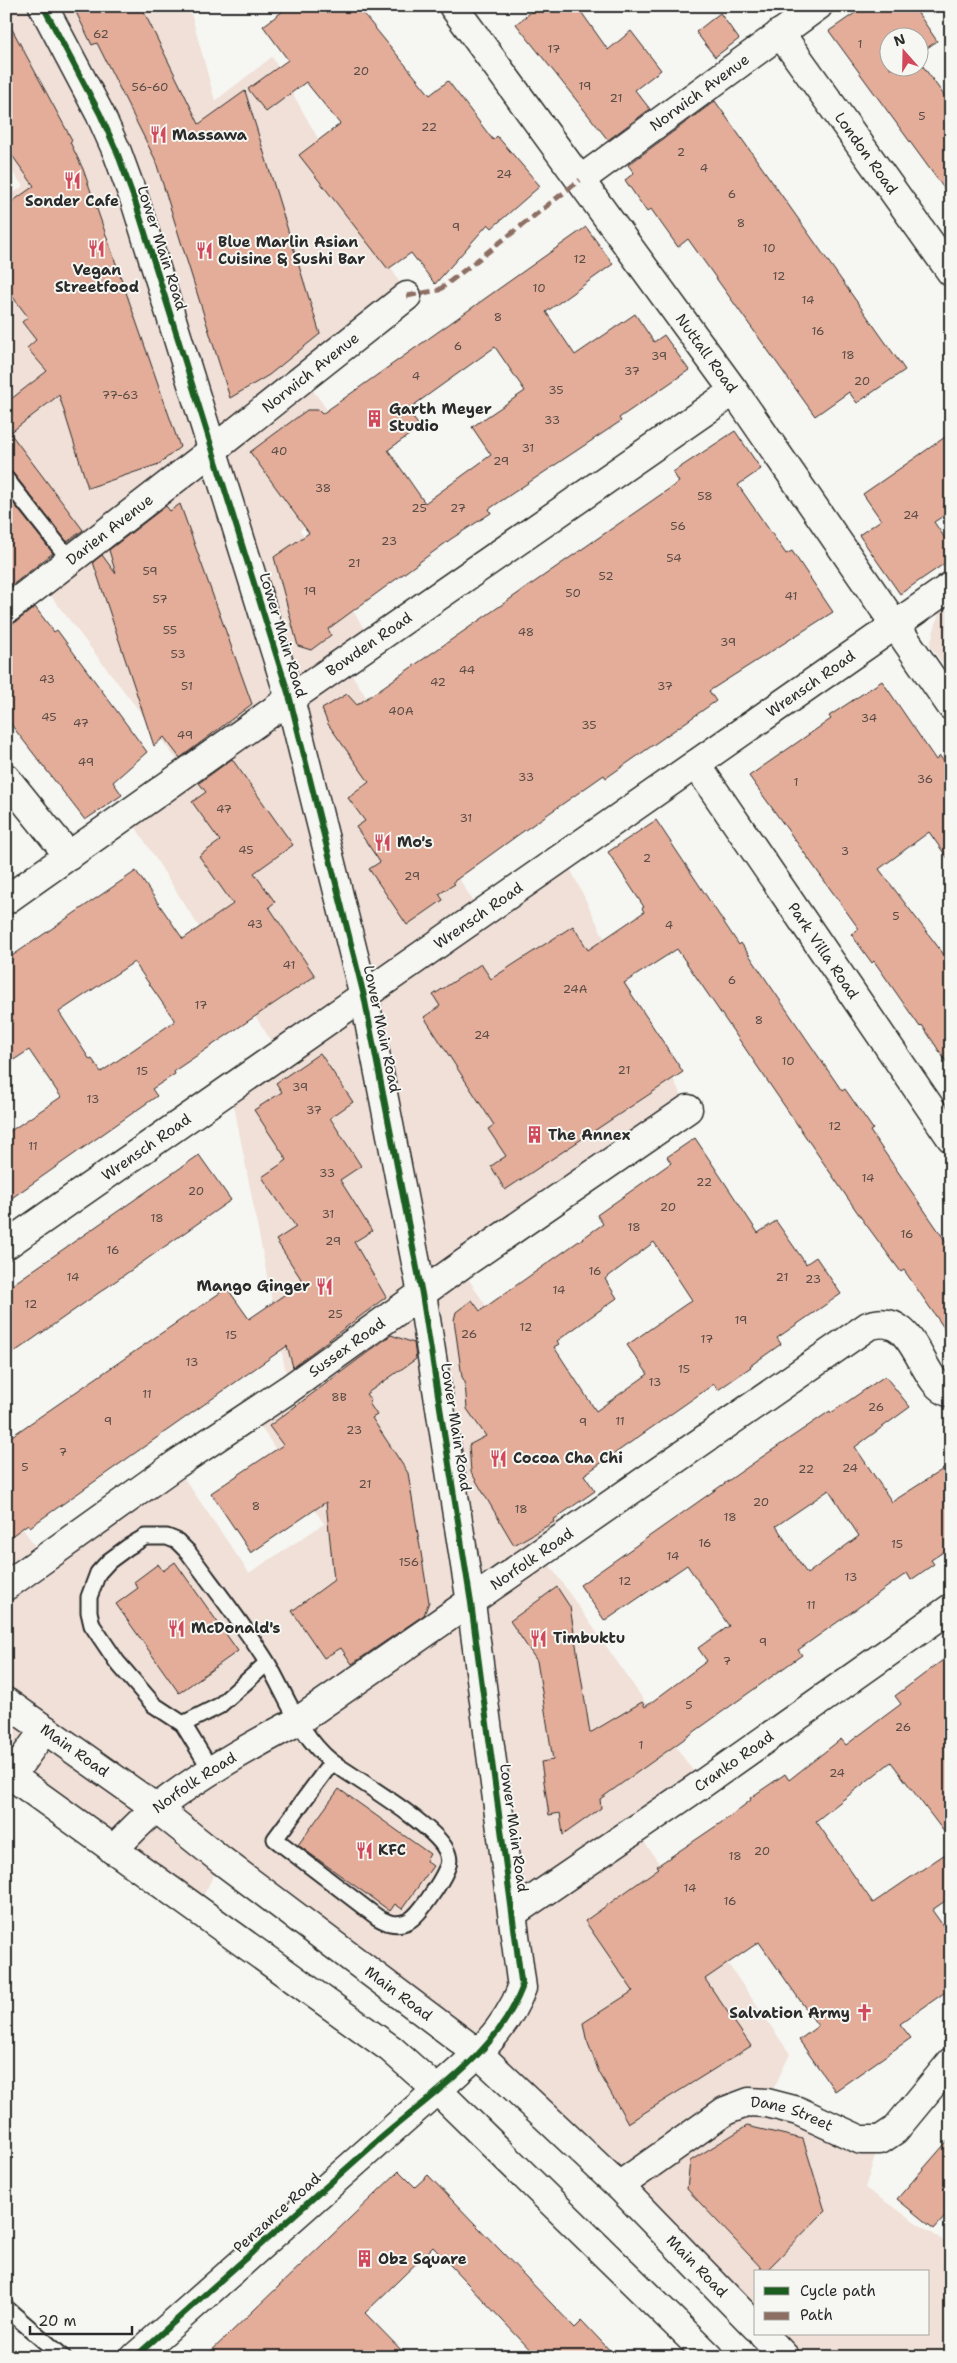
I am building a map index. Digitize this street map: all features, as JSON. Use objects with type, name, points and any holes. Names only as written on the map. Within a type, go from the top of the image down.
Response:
[{"type":"street","name":"Lower Main Road","points":[[43,6],[117,152],[214,450],[290,699],[364,996],[422,1294],[471,1603],[522,1988],[515,2008],[505,2024],[479,2054],[437,2090]]},
{"type":"street","name":"Nuttall Road","points":[[453,6],[734,391],[951,706]]},
{"type":"street","name":"Norwich Avenue","points":[[580,180],[818,6]]},
{"type":"street","name":"London Road","points":[[780,33],[951,272]]},
{"type":"street","name":"Norwich Avenue","points":[[214,450],[407,296]]},
{"type":"street","name":"Bowden Road","points":[[6,900],[290,699],[734,391]]},
{"type":"street","name":"Darien Avenue","points":[[6,610],[214,450]]},
{"type":"street","name":"Wrensch Road","points":[[6,1245],[951,586]]},
{"type":"street","name":"Park Villa Road","points":[[696,764],[951,1138]]},
{"type":"street","points":[[6,778],[69,856]]},
{"type":"street","name":"Sussex Road","points":[[6,1586],[159,1476],[289,1389],[688,1109]]},
{"type":"street","name":"Norfolk Road","points":[[112,1850],[156,1808],[234,1755],[298,1721],[471,1603],[868,1326],[880,1322],[894,1324],[904,1333],[936,1382],[946,1392],[951,1393]]},
{"type":"street","name":"Cranko Road","points":[[513,1913],[702,1784],[951,1608]]},
{"type":"street","name":"Main Road","points":[[6,1702],[156,1808],[221,1860],[479,2054],[619,2186],[754,2325]]},
{"type":"street","points":[[45,1729],[9,1774],[112,1850],[384,2043],[437,2090],[710,2357]]},
{"type":"street","name":"Dane Street","points":[[619,2186],[725,2111],[749,2102],[767,2102],[798,2111],[861,2140],[880,2140],[895,2130],[951,2062]]},
{"type":"street","name":"Penzance Road","points":[[135,2357],[437,2090]]},
{"type":"lane","points":[[6,479],[70,560]]},
{"type":"lane","points":[[211,1770],[183,1724],[154,1705],[117,1662],[92,1625],[89,1597],[98,1573],[109,1561],[144,1538],[154,1536],[178,1541],[188,1552],[267,1663],[298,1721],[316,1749],[436,1836],[447,1851],[448,1867],[428,1898],[408,1922],[388,1923],[377,1917],[275,1839],[332,1762]]},
{"type":"lane","points":[[183,1724],[220,1706],[267,1663]]},
{"type":"lane","points":[[6,2308],[63,2357]]},
{"type":"shaded area","points":[[6,6],[189,6],[215,101],[272,57],[407,296],[304,378],[373,473],[300,530],[373,642],[344,662],[416,776],[401,785],[481,914],[564,856],[688,1109],[460,1266],[502,1331],[496,1422],[569,1535],[542,1554],[702,1784],[636,1830],[790,2054],[767,2102],[880,2140],[865,2188],[951,2246],[951,2357],[785,2357],[765,2336],[930,2336],[930,2270],[754,2270],[754,2325],[619,2186],[221,1861],[197,1908],[6,1772],[6,1504],[43,1558],[175,1465],[249,1573],[324,1524],[252,1413],[289,1389],[231,1090],[280,1055],[128,815],[187,773],[41,583],[70,560],[6,479],[6,199],[23,186],[6,163]]},
{"type":"shaded area","points":[[951,602],[951,675],[930,645],[940,610]]},
{"type":"building","points":[[73,6],[141,6],[199,124],[245,91],[320,334],[269,375],[230,398],[155,159],[97,43],[92,45]]},
{"type":"building","points":[[290,6],[357,6],[430,95],[448,81],[493,140],[497,136],[540,186],[492,228],[488,224],[435,284],[411,253],[388,269],[299,155],[340,124],[306,82],[266,112],[248,89],[288,60],[263,26]]},
{"type":"building","points":[[539,6],[577,6],[608,50],[631,31],[661,70],[635,90],[650,109],[608,140],[516,24]]},
{"type":"building","points":[[865,6],[913,6],[928,28],[880,28],[880,78],[930,78],[930,76],[951,105],[951,198],[829,31]]},
{"type":"building","points":[[720,13],[739,39],[715,57],[696,32]]},
{"type":"building","points":[[6,18],[72,140],[70,142],[83,169],[180,447],[159,464],[88,488],[59,395],[10,433],[83,530],[67,542],[13,473],[6,470],[6,403],[47,371],[27,348],[36,340],[22,322],[28,317],[6,288],[6,206],[34,186],[6,147]]},
{"type":"building","points":[[930,31],[937,41],[930,46]]},
{"type":"building","points":[[715,101],[905,370],[857,403],[849,392],[815,416],[688,239],[678,247],[651,209],[647,212],[625,180],[634,173],[628,165]]},
{"type":"building","points":[[586,227],[613,264],[546,312],[575,355],[635,314],[654,342],[664,335],[689,370],[619,418],[621,421],[489,509],[491,513],[451,539],[328,629],[331,635],[311,650],[298,646],[274,557],[309,533],[250,452],[307,410],[318,410],[322,414]],"holes":[[[495,347],[525,391],[472,427],[491,455],[425,503],[388,450],[420,427],[407,410]]]},
{"type":"building","points":[[735,431],[761,469],[738,485],[786,554],[792,551],[833,612],[709,691],[716,701],[606,778],[604,775],[453,882],[455,884],[439,894],[443,900],[407,925],[369,869],[380,862],[356,827],[365,821],[348,798],[369,782],[328,724],[322,709],[347,694],[357,705],[679,482],[673,472]]},
{"type":"building","points":[[951,433],[951,511],[934,522],[951,547],[951,559],[900,594],[859,535],[881,520],[863,494]]},
{"type":"building","points":[[6,494],[53,553],[6,590]]},
{"type":"building","points":[[180,504],[252,704],[180,758],[164,737],[154,746],[93,562],[102,555],[116,574],[109,550],[166,506],[170,511]]},
{"type":"building","points":[[35,607],[54,632],[57,630],[147,752],[113,782],[122,795],[85,820],[6,718],[6,625],[16,622]]},
{"type":"building","points":[[882,681],[936,760],[940,756],[951,772],[951,863],[929,832],[879,869],[951,964],[951,1069],[922,1025],[920,1027],[874,961],[872,963],[851,934],[859,929],[749,776],[831,719],[829,716]]},
{"type":"building","points":[[232,759],[293,845],[254,873],[275,902],[269,907],[315,976],[174,1071],[175,1074],[152,1089],[157,1096],[6,1202],[6,1134],[61,1097],[29,1050],[6,1065],[6,960],[136,871],[183,939],[233,904],[199,856],[220,841],[192,802],[206,792],[199,783]],"holes":[[[134,962],[175,1021],[101,1072],[92,1059],[90,1060],[59,1012]]]},
{"type":"building","points":[[656,820],[739,945],[741,943],[842,1091],[845,1089],[873,1129],[870,1131],[951,1249],[951,1338],[904,1270],[901,1272],[862,1219],[677,949],[624,983],[683,1072],[505,1190],[491,1166],[506,1156],[488,1129],[494,1125],[424,1017],[440,1006],[433,995],[481,964],[491,979],[573,926],[588,950],[644,912],[642,908],[644,907],[608,852]]},
{"type":"building","points":[[320,1053],[353,1102],[330,1118],[361,1166],[340,1180],[372,1231],[354,1242],[386,1297],[293,1367],[287,1346],[30,1527],[28,1524],[6,1540],[6,1440],[227,1288],[249,1319],[303,1282],[276,1240],[296,1227],[262,1177],[287,1160],[254,1110],[282,1092],[276,1083]]},
{"type":"building","points":[[695,1138],[758,1233],[776,1221],[806,1264],[816,1257],[841,1294],[777,1338],[781,1344],[751,1367],[718,1390],[714,1384],[584,1475],[595,1491],[553,1520],[554,1522],[514,1545],[471,1472],[469,1445],[486,1436],[467,1409],[465,1382],[462,1377],[454,1320],[456,1312],[472,1300],[480,1311],[603,1224],[597,1215],[671,1163],[667,1157]],"holes":[[[654,1242],[692,1300],[627,1345],[648,1374],[596,1411],[554,1347],[559,1344],[557,1341],[617,1298],[605,1279]]]},
{"type":"building","points":[[199,1155],[231,1200],[6,1358],[6,1289]]},
{"type":"building","points":[[391,1335],[414,1343],[416,1359],[366,1394],[371,1400],[369,1403],[377,1415],[372,1418],[408,1473],[429,1602],[424,1615],[352,1664],[341,1648],[324,1658],[292,1611],[334,1580],[326,1502],[251,1553],[211,1493],[283,1445],[269,1426]]},
{"type":"building","points":[[885,1376],[910,1407],[855,1447],[892,1502],[951,1464],[951,1547],[931,1560],[934,1564],[911,1580],[907,1573],[798,1650],[802,1655],[600,1799],[601,1808],[563,1835],[560,1813],[549,1815],[541,1762],[553,1760],[537,1661],[510,1621],[557,1587],[570,1607],[590,1733],[642,1702],[645,1707],[707,1661],[698,1648],[729,1626],[687,1565],[605,1621],[580,1585],[762,1457],[830,1411],[831,1413]],"holes":[[[829,1490],[859,1536],[807,1574],[776,1526]]]},
{"type":"building","name":"McDonald's","points":[[175,1562],[238,1651],[179,1693],[116,1604],[138,1588],[134,1582],[158,1564],[163,1571]]},
{"type":"building","points":[[951,1654],[951,1841],[891,1762],[816,1821],[873,1903],[951,1850],[951,1897],[932,1910],[951,1937],[951,1988],[900,2024],[911,2038],[835,2091],[799,2040],[818,2026],[759,1942],[705,1979],[751,2046],[628,2123],[599,2072],[586,2038],[583,2023],[633,1991],[585,1921],[659,1868],[657,1866],[725,1820],[751,1800],[750,1798],[785,1774],[789,1780],[841,1739],[846,1745],[901,1704],[895,1696]]},
{"type":"building","name":"KFC","points":[[339,1789],[430,1854],[426,1861],[433,1866],[402,1909],[395,1904],[390,1911],[298,1845]]},
{"type":"building","points":[[747,2126],[803,2139],[825,2211],[767,2270],[763,2270],[687,2189],[690,2161]]},
{"type":"building","points":[[951,2137],[951,2210],[934,2229],[897,2199]]},
{"type":"building","name":"Obz Square","points":[[399,2171],[415,2187],[428,2175],[575,2328],[582,2321],[616,2357],[537,2357],[433,2247],[365,2313],[408,2357],[205,2357]]},
{"type":"marked path","points":[[407,296],[439,290],[580,180]]},
{"type":"cycle path","points":[[43,6],[100,114],[117,152],[136,204],[290,699],[364,996],[422,1294],[471,1603],[522,1988],[510,2012],[495,2035],[477,2055],[135,2357]]},
{"type":"place","name":"Massawa","points":[[158,135]]},
{"type":"place","name":"Sonder Cafe","points":[[72,180]]},
{"type":"place","name":"Vegan Streetfood","points":[[97,249]]},
{"type":"place","name":"Blue Marlin Asian Cuisine & Sushi Bar","points":[[204,251]]},
{"type":"place","name":"Garth Meyer Studio","points":[[375,418]]},
{"type":"place","name":"Mo's","points":[[383,842]]},
{"type":"place","name":"The Annex","points":[[534,1135]]},
{"type":"place","name":"Mango Ginger","points":[[324,1286]]},
{"type":"place","name":"Cocoa Cha Chi","points":[[499,1458]]},
{"type":"place","name":"McDonald's","points":[[177,1628]]},
{"type":"place","name":"Timbuktu","points":[[539,1638]]},
{"type":"place","name":"KFC","points":[[364,1850]]},
{"type":"place","name":"Salvation Army","points":[[864,2013]]},
{"type":"place","name":"Obz Square","points":[[364,2259]]}]
